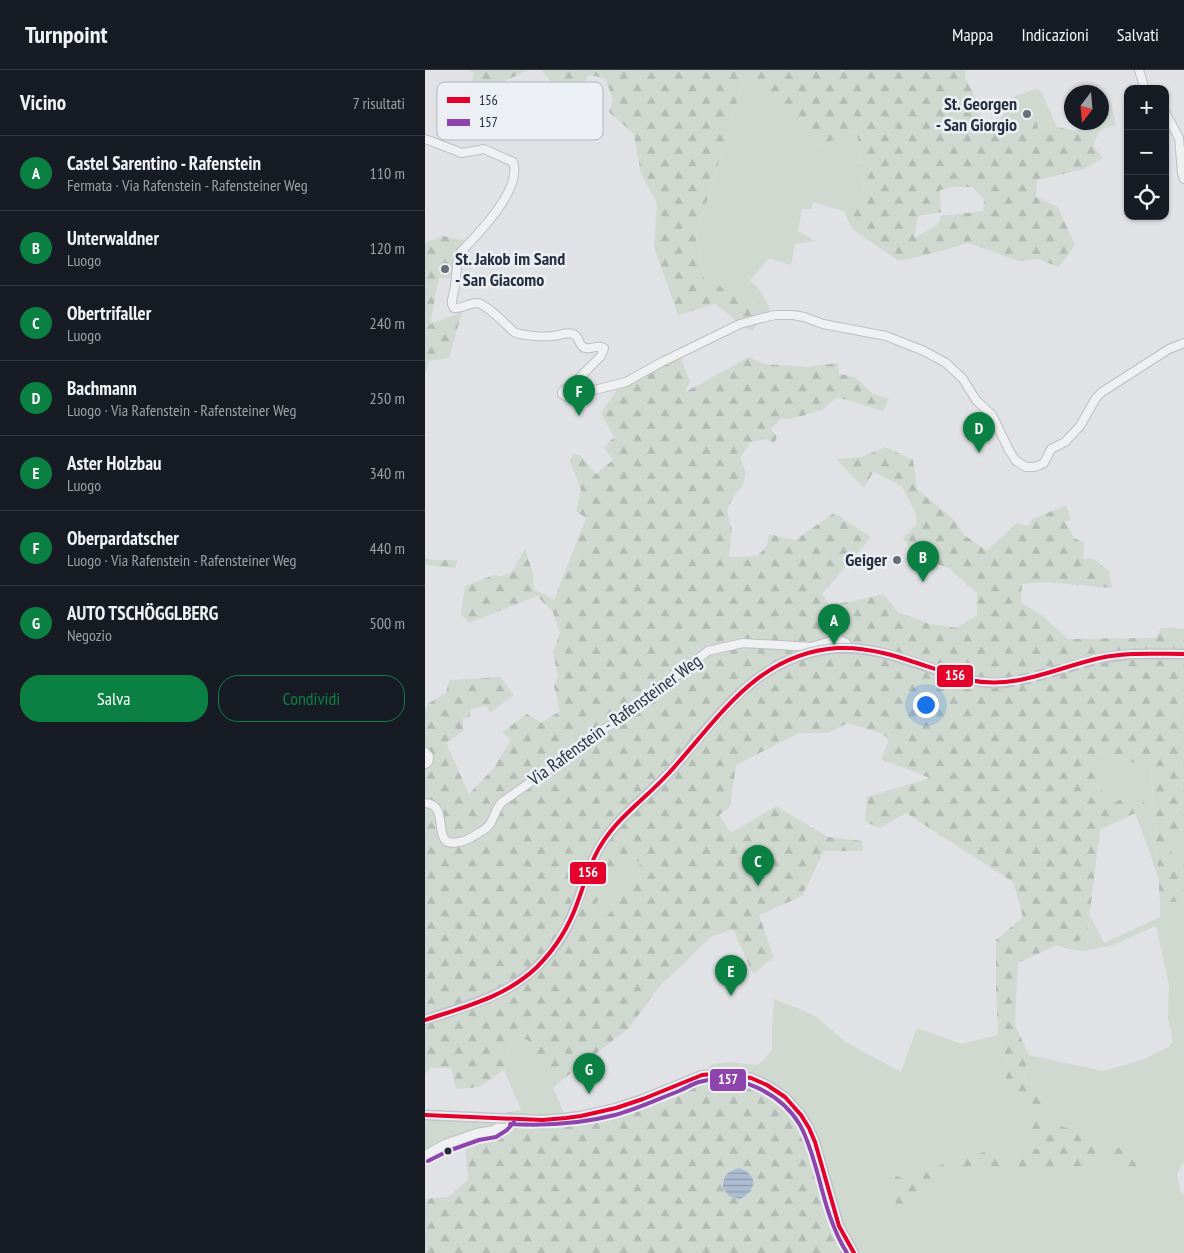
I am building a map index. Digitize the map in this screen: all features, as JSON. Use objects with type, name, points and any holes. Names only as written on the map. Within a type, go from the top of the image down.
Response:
[{"type":"main road","points":[[425,1020],[511,987],[522,980],[543,960],[562,936],[602,842],[623,816],[667,775],[728,704],[751,682],[765,672],[783,662],[808,653],[850,648],[895,655],[968,680],[992,683],[1003,682]]},
{"type":"main road","points":[[1102,658],[1133,654],[1184,654]]},
{"type":"main road","points":[[425,1115],[542,1120],[581,1116],[616,1108],[701,1075],[724,1073],[759,1081],[785,1097],[801,1115],[809,1128],[817,1147],[839,1226],[853,1253]]},
{"type":"street","points":[[1139,70],[1144,85]]},
{"type":"street","points":[[1169,119],[1179,138],[1184,179]]},
{"type":"street","points":[[425,139],[462,153],[485,149],[513,162],[515,168],[514,178],[500,206],[486,226],[460,253],[452,304],[454,308],[475,303],[482,304],[519,335],[553,336],[570,333],[577,336],[581,346],[584,348],[598,346],[604,348],[601,356],[573,384],[565,388],[562,392],[564,396],[626,382],[660,363],[740,324],[775,315],[799,315],[823,324],[886,336],[924,350],[946,363],[963,379],[976,400],[992,415],[1016,460],[1027,467],[1031,467],[1044,463],[1051,449],[1065,442],[1080,426],[1096,398],[1102,392],[1169,349],[1184,343]]},
{"type":"street","name":"Via Rafenstein - Rafensteiner Weg","points":[[425,803],[432,804],[439,812],[443,838],[449,842],[459,842],[487,828],[502,802],[568,756],[589,738],[616,722],[708,651],[743,643],[811,647],[839,640],[846,643],[850,648]]},
{"type":"street","points":[[425,752],[429,756],[429,760],[425,764]]},
{"type":"street","points":[[425,1156],[445,1145],[477,1134],[494,1131],[510,1118]]},
{"type":"green space","points":[[469,70],[529,70],[506,80],[506,82],[471,82],[474,73]]},
{"type":"green space","points":[[541,70],[841,70],[842,72],[847,70],[966,70],[965,78],[974,94],[982,124],[990,132],[1016,101],[1019,105],[1017,116],[1037,122],[1038,129],[1057,127],[1075,131],[1102,130],[1093,146],[1103,158],[1084,169],[1037,180],[1036,197],[1058,207],[1075,245],[1059,267],[1038,259],[1019,261],[968,243],[899,261],[852,229],[844,211],[865,204],[857,130],[819,146],[744,79],[696,237],[704,279],[770,309],[752,331],[715,304],[678,315],[654,247],[657,203],[641,174],[634,134],[609,112],[613,99],[605,78],[589,75],[584,82],[552,82]],"holes":[[[953,187],[972,187],[984,199],[983,211],[941,216],[937,225],[914,238],[918,216],[941,212],[940,190]]]},
{"type":"green space","points":[[744,79],[819,146],[857,130],[865,204],[844,211],[813,202],[811,209],[802,209],[798,231],[815,241],[795,244],[791,265],[770,258],[750,280],[762,293],[770,309],[704,279],[696,237]]},
{"type":"green space","points":[[1036,89],[1041,91],[1057,127],[1038,129],[1037,122],[1016,116],[1019,105],[1003,115],[1013,97]]},
{"type":"green space","points":[[1111,102],[1116,126],[1109,128],[1109,104]]},
{"type":"green space","points":[[443,236],[472,242],[460,260],[461,279],[439,278],[430,324],[462,312],[449,358],[429,361],[425,374],[425,243]]},
{"type":"green space","points":[[678,350],[690,382],[685,392],[749,357],[765,364],[806,367],[838,363],[839,374],[855,377],[872,393],[889,399],[883,411],[837,397],[822,410],[791,419],[781,419],[771,429],[777,437],[774,444],[766,439],[750,443],[740,458],[746,472],[742,487],[733,497],[727,511],[732,530],[729,557],[757,556],[767,546],[769,534],[795,540],[834,513],[871,537],[822,594],[829,604],[851,602],[883,594],[898,612],[930,624],[957,628],[977,615],[977,593],[950,569],[913,554],[903,538],[917,524],[916,514],[902,486],[873,472],[864,488],[836,459],[862,457],[885,447],[913,460],[917,489],[953,519],[964,535],[987,551],[1017,523],[1028,526],[1033,519],[1066,505],[1071,519],[1065,522],[1074,538],[1084,543],[1083,559],[1094,559],[1109,571],[1112,588],[1044,582],[1022,584],[1021,603],[1043,616],[1068,639],[1156,638],[1161,628],[1184,629],[1184,834],[1171,835],[1172,862],[1184,862],[1184,901],[1160,903],[1151,768],[1099,752],[1095,785],[1115,802],[1128,797],[1145,803],[1135,813],[1100,830],[1087,935],[1068,949],[1057,945],[1018,963],[1015,1025],[1029,1055],[1023,1084],[1047,1105],[1036,1110],[1004,1084],[1009,1067],[998,1035],[996,940],[1023,917],[1013,882],[906,813],[880,828],[865,822],[867,797],[930,778],[881,759],[889,740],[883,734],[848,723],[828,733],[799,733],[736,765],[730,807],[719,815],[731,833],[776,806],[828,837],[862,841],[863,851],[824,851],[802,896],[759,915],[774,957],[753,974],[733,929],[711,937],[659,987],[629,1028],[553,1087],[527,1039],[510,1045],[504,1070],[479,1087],[456,1089],[451,1068],[431,1068],[425,1074],[425,709],[429,703],[446,693],[449,680],[500,677],[514,695],[490,713],[486,705],[470,710],[470,717],[463,719],[463,731],[446,743],[469,794],[493,769],[511,740],[502,732],[527,714],[541,723],[560,711],[554,686],[558,676],[553,652],[560,633],[553,612],[537,596],[469,623],[461,614],[465,586],[494,575],[501,576],[511,573],[525,549],[533,573],[534,589],[554,600],[586,518],[576,511],[581,490],[570,461],[573,454],[580,455],[596,474],[613,460],[604,448],[614,437],[601,413],[624,380]],"holes":[[[624,855],[641,863],[619,901],[604,920],[592,909],[607,887],[608,869],[619,865]]]},
{"type":"green space","points":[[425,558],[432,560],[457,560],[455,568],[425,565]]},
{"type":"green space","points":[[1099,752],[1151,768],[1158,876],[1135,813],[1144,803],[1115,802],[1094,785]]},
{"type":"green space","points":[[1171,834],[1184,834],[1184,862],[1172,862]]},
{"type":"green space","points":[[624,855],[642,863],[619,901],[604,920],[592,909],[607,887],[608,869]]},
{"type":"green space","points":[[1184,901],[1184,1161],[1177,1174],[1181,1193],[1184,1194],[1184,1253],[850,1253],[738,1079],[702,1075],[712,1064],[731,1062],[757,1065],[764,1060],[772,1049],[774,999],[814,1015],[847,1043],[901,1072],[917,1028],[961,1044],[998,1035],[1009,1067],[1004,1084],[1036,1109],[1046,1105],[1023,1084],[1029,1055],[1103,1071],[1142,1060],[1168,1047],[1172,1043],[1168,1019],[1169,985],[1156,926],[1113,945],[1084,951],[1068,949],[1087,935],[1090,916],[1104,943],[1160,917],[1160,903]]},
{"type":"green space","points":[[527,1039],[553,1087],[566,1122],[515,1125],[487,1142],[445,1149],[425,1159],[425,1111],[500,1114],[521,1110],[504,1070],[510,1045]]},
{"type":"green space","points":[[700,1079],[738,1079],[775,1093],[807,1127],[850,1253],[425,1253],[425,1199],[448,1197],[468,1180],[465,1146],[487,1142],[515,1125],[566,1122]]},
{"type":"green space","points":[[1036,1118],[1067,1128],[1098,1144],[1119,1148],[1143,1169],[1136,1175],[1106,1156],[1083,1166],[1014,1171],[1005,1165],[996,1167],[979,1164],[947,1171],[943,1168],[936,1179],[891,1218],[896,1202],[887,1180],[893,1174],[912,1184],[920,1183],[927,1171],[984,1152],[1005,1158],[1015,1152],[1025,1155],[1034,1149],[1042,1149],[1041,1137],[1024,1135],[1026,1126]]},
{"type":"water","points":[[739,1168],[753,1179],[753,1187],[748,1194],[740,1199],[729,1196],[723,1188],[727,1175]]},
{"type":"tunnel","points":[[1003,683],[1030,678],[1102,658]]},
{"type":"transit line","name":"156","points":[[425,1020],[498,994],[537,967],[556,945],[566,928],[594,858],[616,825],[660,783],[741,693],[761,676],[784,662],[809,653],[838,648],[855,648],[888,654],[969,680],[1003,682],[1019,680],[1110,656],[1184,654]]},
{"type":"transit line","name":"156","points":[[425,1115],[542,1120],[566,1118],[616,1108],[702,1075],[724,1073],[751,1078],[767,1085],[785,1097],[801,1115],[809,1128],[815,1142],[839,1226],[854,1253]]},
{"type":"transit line","name":"157","points":[[510,1124],[563,1124],[602,1118],[623,1113],[696,1083],[713,1079],[743,1082],[757,1087],[782,1103],[800,1125],[811,1150],[833,1225],[847,1253]]},
{"type":"transit line","name":"157","points":[[428,1161],[448,1151],[479,1140],[496,1137],[507,1130],[514,1122]]},
{"type":"place","name":"St. Georgen - San Giorgio","points":[[1027,114]]},
{"type":"place","name":"St. Jakob im Sand - San Giacomo","points":[[445,269]]},
{"type":"place","name":"Oberpardatscher","points":[[579,416]]},
{"type":"place","name":"Bachmann","points":[[979,453]]},
{"type":"place","name":"Geiger","points":[[897,560]]},
{"type":"place","name":"Unterwaldner","points":[[923,582]]},
{"type":"place","name":"Castel Sarentino - Rafenstein","points":[[834,645]]},
{"type":"place","name":"Obertrifaller","points":[[758,886]]},
{"type":"place","name":"Aster Holzbau","points":[[731,996]]},
{"type":"place","name":"AUTO TSCHÖGGLBERG","points":[[589,1094]]}]
